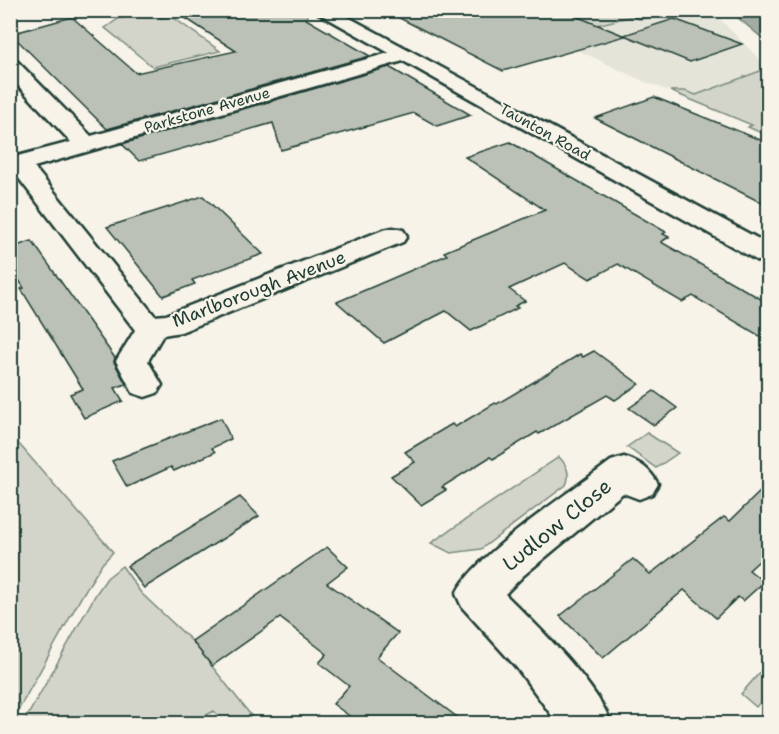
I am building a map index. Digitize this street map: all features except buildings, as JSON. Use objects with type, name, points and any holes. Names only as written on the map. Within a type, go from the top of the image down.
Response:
[{"type":"street","name":"Taunton Road","points":[[321,10],[768,255]]},
{"type":"street","name":"Parkstone Avenue","points":[[15,164],[403,55]]},
{"type":"street","points":[[10,65],[86,144]]},
{"type":"street","name":"Marlborough Avenue","points":[[15,164],[142,322],[153,326],[170,325],[393,236]]},
{"type":"street","points":[[145,385],[132,361],[153,326]]},
{"type":"street","name":"Ludlow Close","points":[[588,723],[532,653],[477,594],[509,563],[624,471],[639,484]]},
{"type":"shaded area","points":[[149,10],[162,18],[171,16],[220,51],[153,67],[105,28],[118,19]]},
{"type":"shaded area","points":[[589,11],[686,11],[639,19],[632,16],[589,27],[575,19]]},
{"type":"shaded area","points":[[686,11],[712,11],[768,68],[688,98],[645,82],[565,44],[589,27],[609,20],[632,16],[639,19]]},
{"type":"shaded area","points":[[730,11],[757,11],[768,15],[768,43]]},
{"type":"shaded area","points":[[768,68],[768,136],[748,127],[752,125],[670,91],[685,91],[696,95]]},
{"type":"shaded area","points":[[647,433],[678,453],[656,468],[627,447]]},
{"type":"shaded area","points":[[11,435],[113,552],[102,564],[83,594],[11,723]]},
{"type":"shaded area","points":[[559,457],[567,470],[566,485],[481,549],[451,553],[431,543]]},
{"type":"shaded area","points":[[122,566],[141,593],[192,641],[257,723],[224,723],[214,711],[192,723],[23,724],[96,594],[107,578]]},
{"type":"shaded area","points":[[768,663],[768,693],[756,707],[741,694]]}]
